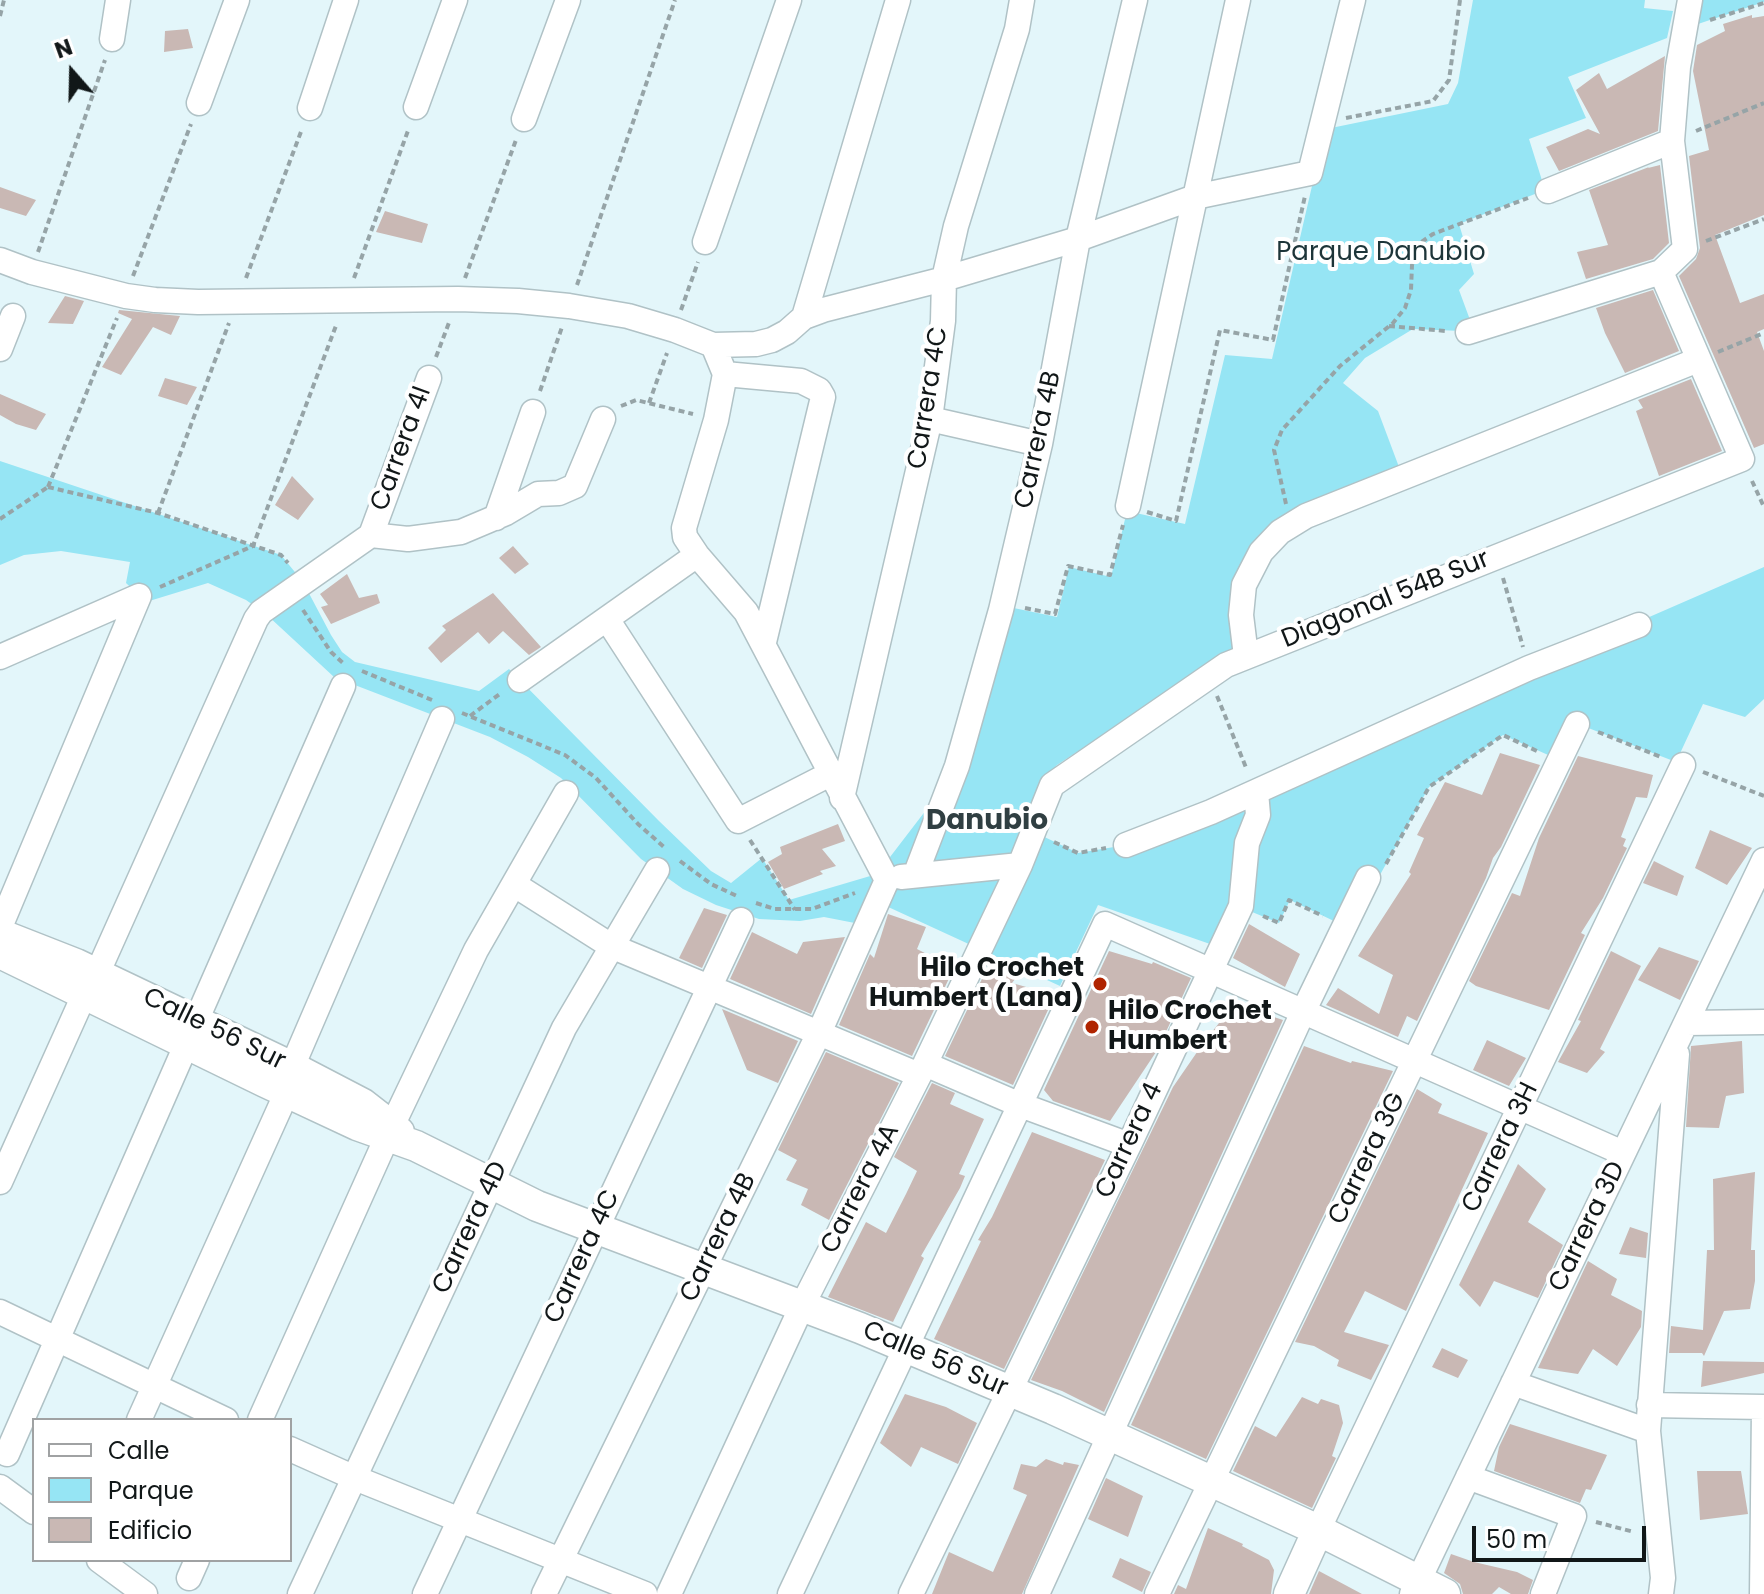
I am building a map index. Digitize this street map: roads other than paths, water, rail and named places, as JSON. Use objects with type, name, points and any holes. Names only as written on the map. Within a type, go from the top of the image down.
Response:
[{"type":"street","points":[[112,39],[118,0]]},
{"type":"street","points":[[199,103],[237,0]]},
{"type":"street","points":[[310,108],[346,0]]},
{"type":"street","points":[[416,107],[455,0]]},
{"type":"street","points":[[524,119],[568,0]]},
{"type":"street","points":[[705,242],[789,0]]},
{"type":"street","points":[[804,317],[898,0]]},
{"type":"street","name":"Carrera 4C","points":[[842,798],[930,419],[943,321],[944,279],[956,226],[1017,29],[1022,0]]},
{"type":"street","name":"Carrera 4B","points":[[916,873],[957,766],[1003,604],[1040,444],[1078,239],[1135,0]]},
{"type":"street","points":[[1128,506],[1238,0]]},
{"type":"street","points":[[0,260],[32,272],[126,296],[155,300],[458,299],[569,306],[628,316],[713,345],[756,344],[772,340],[804,317],[823,310],[944,279],[1078,239],[1195,197],[1310,173],[1353,0]]},
{"type":"street","points":[[1468,332],[1661,272],[1685,249],[1672,141],[1678,67],[1690,0]]},
{"type":"street","points":[[1548,191],[1672,141]]},
{"type":"street","points":[[1246,656],[1241,615],[1244,585],[1261,552],[1280,532],[1320,510],[1698,360],[1661,272]]},
{"type":"street","points":[[0,349],[13,316]]},
{"type":"street","points":[[713,345],[725,374],[716,420],[684,528],[685,537],[746,612],[764,642],[887,880],[916,873],[1020,865]]},
{"type":"street","name":"Diagonal 54B Sur","points":[[1052,785],[1208,676],[1246,656],[1742,459],[1698,360]]},
{"type":"street","points":[[725,374],[801,381],[819,390],[823,397],[764,642]]},
{"type":"street","name":"Carrera 4I","points":[[0,1182],[256,619],[261,612],[371,535],[429,378]]},
{"type":"street","points":[[496,518],[533,412]]},
{"type":"street","points":[[371,535],[408,539],[461,532],[496,518],[538,494],[559,493],[575,486],[603,419]]},
{"type":"street","points":[[930,419],[1040,444]]},
{"type":"street","points":[[520,680],[697,555]]},
{"type":"street","points":[[0,657],[139,596],[0,927]]},
{"type":"street","points":[[607,619],[738,821],[830,774]]},
{"type":"street","points":[[1126,845],[1256,792],[1529,668],[1639,625]]},
{"type":"street","points":[[7,1454],[343,686]]},
{"type":"street","points":[[140,1418],[289,1080],[442,719]]},
{"type":"street","name":"Carrera 3G","points":[[1157,1594],[1577,724]]},
{"type":"street","name":"Carrera 3H","points":[[1318,1530],[1683,765]]},
{"type":"street","name":"Carrera 4A","points":[[669,1594],[802,1306],[922,1069],[1020,865],[1052,785]]},
{"type":"street","name":"Carrera 4","points":[[911,1594],[1241,906],[1247,843],[1258,815],[1256,792]]},
{"type":"street","points":[[261,1418],[399,1136],[476,950],[566,793]]},
{"type":"street","name":"Carrera 3D","points":[[1415,1587],[1682,1031],[1753,906],[1764,860]]},
{"type":"street","name":"Carrera 4D","points":[[300,1594],[564,1028],[657,870]]},
{"type":"street","name":"Carrera 4B","points":[[544,1594],[819,1033],[887,880]]},
{"type":"street","points":[[1037,1594],[1303,1012],[1372,880]]},
{"type":"street","points":[[515,885],[611,946],[819,1033],[1129,1145]]},
{"type":"street","name":"Carrera 4C","points":[[425,1594],[741,920]]},
{"type":"street","points":[[790,1594],[1105,924],[1623,1153]]},
{"type":"street","name":"Calle 56 Sur","points":[[0,935],[16,939],[91,984],[289,1080],[357,1125],[399,1136],[537,1206],[802,1306],[1009,1391],[1318,1530],[1415,1587],[1445,1594]]},
{"type":"street","name":"Calle 56 Sur","points":[[0,953],[91,984]]},
{"type":"street","points":[[1661,1594],[1663,1578],[1648,1431],[1682,1031],[1764,1022]]},
{"type":"street","points":[[0,1312],[222,1418]]},
{"type":"street","points":[[1513,1383],[1648,1431]]},
{"type":"street","points":[[1649,1405],[1764,1407],[1762,1594]]},
{"type":"street","points":[[292,1450],[645,1594]]},
{"type":"street","points":[[1468,1477],[1574,1516],[1543,1594]]},
{"type":"street","points":[[0,1487],[32,1511]]},
{"type":"street","points":[[1289,1594],[1318,1530]]},
{"type":"street","points":[[102,1562],[145,1594]]},
{"type":"place","name":"Hilo Crochet Humbert (Lana)","points":[[1100,984]]},
{"type":"place","name":"Hilo Crochet Humbert","points":[[1092,1027]]},
{"type":"district","name":"Danubio","points":[[987,822]]},
{"type":"park label","name":"Parque Danubio","points":[[1381,253]]}]
